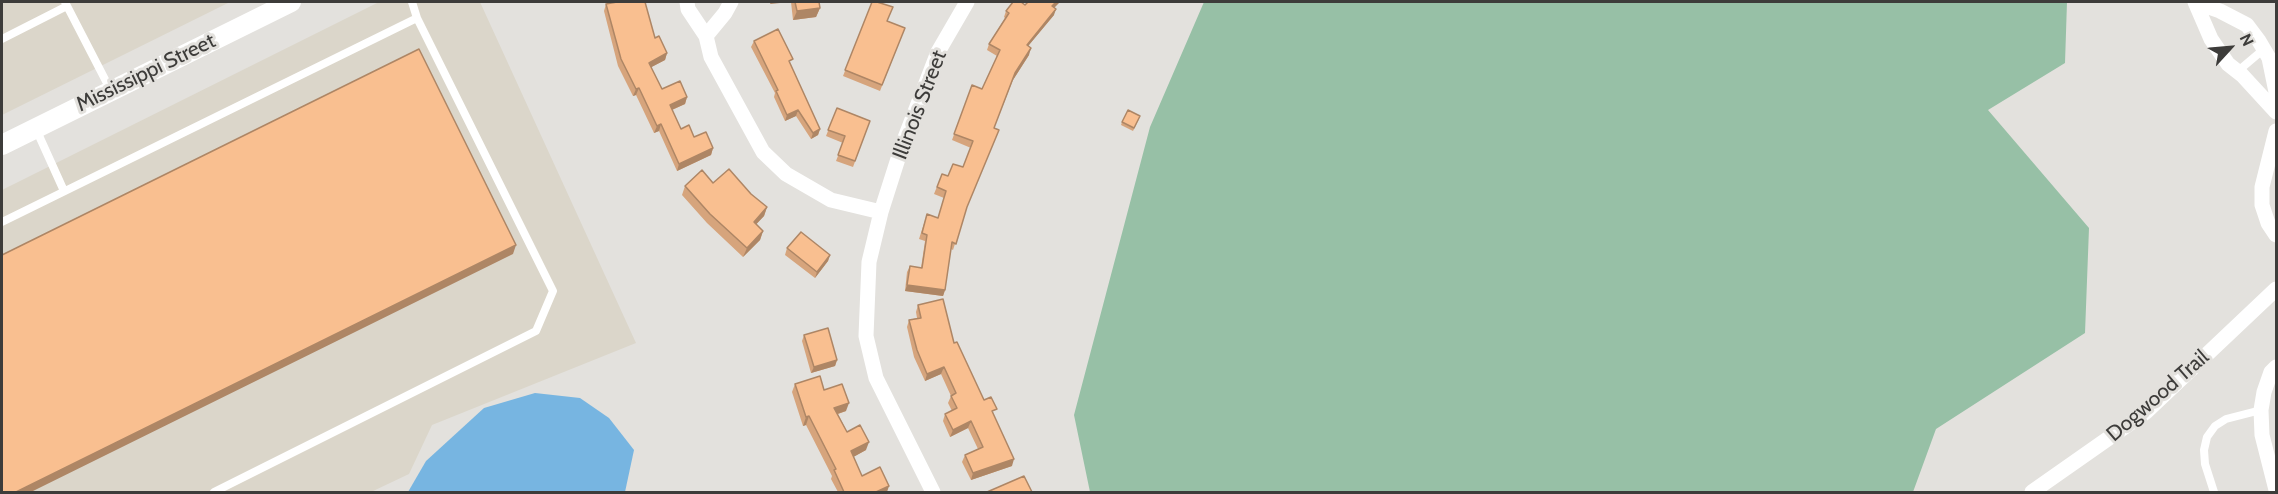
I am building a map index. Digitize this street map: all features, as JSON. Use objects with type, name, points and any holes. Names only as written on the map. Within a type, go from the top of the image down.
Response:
[{"type":"street","name":"Mississippi Street","points":[[2,144],[291,2]]},
{"type":"street","points":[[687,2],[688,9],[706,36],[711,57],[763,152],[786,174],[831,200],[881,212]]},
{"type":"street","points":[[706,36],[731,2]]},
{"type":"street","name":"Illinois Street","points":[[933,492],[876,378],[866,336],[869,262],[881,212],[903,143],[938,52],[968,2]]},
{"type":"street","points":[[2196,2],[2247,25],[2264,49],[2275,77],[2277,92]]},
{"type":"street","points":[[2196,2],[2211,39],[2228,64],[2276,111],[2277,122]]},
{"type":"street","points":[[2277,131],[2262,187],[2262,205],[2268,223],[2277,235]]},
{"type":"street","name":"Dogwood Trail","points":[[2032,492],[2146,412],[2277,288]]},
{"type":"street","points":[[2277,367],[2271,372],[2261,410],[2262,435],[2277,490]]},
{"type":"lane","points":[[214,492],[536,331],[553,291],[417,18],[412,2]]},
{"type":"lane","points":[[2,39],[66,4],[111,91]]},
{"type":"lane","points":[[2,222],[417,18]]},
{"type":"lane","points":[[2237,72],[2264,49]]},
{"type":"lane","points":[[35,128],[64,191]]},
{"type":"lane","points":[[2214,492],[2205,464],[2204,450],[2207,437],[2215,426],[2226,419],[2261,410]]},
{"type":"shaded area","points":[[2,2],[230,2],[2,115]]},
{"type":"shaded area","points":[[379,2],[480,2],[636,343],[432,425],[409,474],[371,492],[2,492],[2,190]]},
{"type":"green space","points":[[1204,2],[2067,2],[2065,63],[1988,110],[2089,228],[2085,333],[1936,429],[1913,492],[1090,492],[1074,415],[1150,127]]},
{"type":"water","points":[[535,393],[580,398],[609,418],[634,450],[625,492],[408,492],[426,461],[484,408]]},
{"type":"building","points":[[645,2],[655,38],[659,36],[667,53],[649,63],[662,89],[680,81],[687,97],[670,105],[681,129],[689,125],[694,137],[706,132],[713,148],[679,164],[661,124],[657,126],[639,88],[636,89],[621,59],[606,4]]},
{"type":"building","points":[[795,2],[819,2],[820,8],[797,11]]},
{"type":"building","points":[[872,2],[893,7],[887,21],[905,28],[882,85],[845,70]]},
{"type":"building","points":[[1013,2],[1021,2],[1025,5],[1028,2],[1056,2],[1052,6],[1056,9],[1027,45],[1031,48],[1015,73],[994,128],[999,130],[967,207],[956,244],[952,242],[945,290],[907,285],[910,266],[922,268],[927,235],[922,233],[927,214],[938,218],[946,191],[937,187],[942,174],[948,176],[953,164],[963,167],[973,141],[954,134],[972,85],[982,89],[1000,50],[989,44],[1009,13],[1006,11]]},
{"type":"building","points":[[778,29],[793,59],[789,61],[820,129],[813,133],[798,110],[787,115],[776,91],[778,90],[754,41]]},
{"type":"building","points":[[419,49],[516,245],[16,492],[2,492],[2,255]]},
{"type":"building","points":[[837,108],[870,121],[855,161],[838,155],[845,136],[828,130]]},
{"type":"building","points":[[1128,110],[1140,116],[1134,128],[1122,122]]},
{"type":"building","points":[[729,169],[751,194],[767,207],[754,222],[763,231],[747,248],[710,214],[685,186],[702,170],[713,183]]},
{"type":"building","points":[[801,232],[830,255],[817,272],[787,248]]},
{"type":"building","points":[[943,299],[954,343],[957,342],[984,400],[991,397],[997,409],[992,411],[1014,459],[973,473],[965,455],[983,447],[971,421],[953,430],[945,414],[957,408],[951,396],[956,393],[944,367],[927,374],[917,350],[909,320],[921,318],[918,305]]},
{"type":"building","points":[[828,328],[837,360],[814,367],[804,335]]},
{"type":"building","points":[[820,376],[824,390],[842,384],[849,403],[834,408],[847,432],[860,425],[869,442],[851,451],[862,476],[880,467],[889,486],[876,492],[844,492],[834,470],[836,469],[809,416],[806,417],[795,384]]},
{"type":"building","points":[[1024,476],[1032,492],[987,492]]}]
